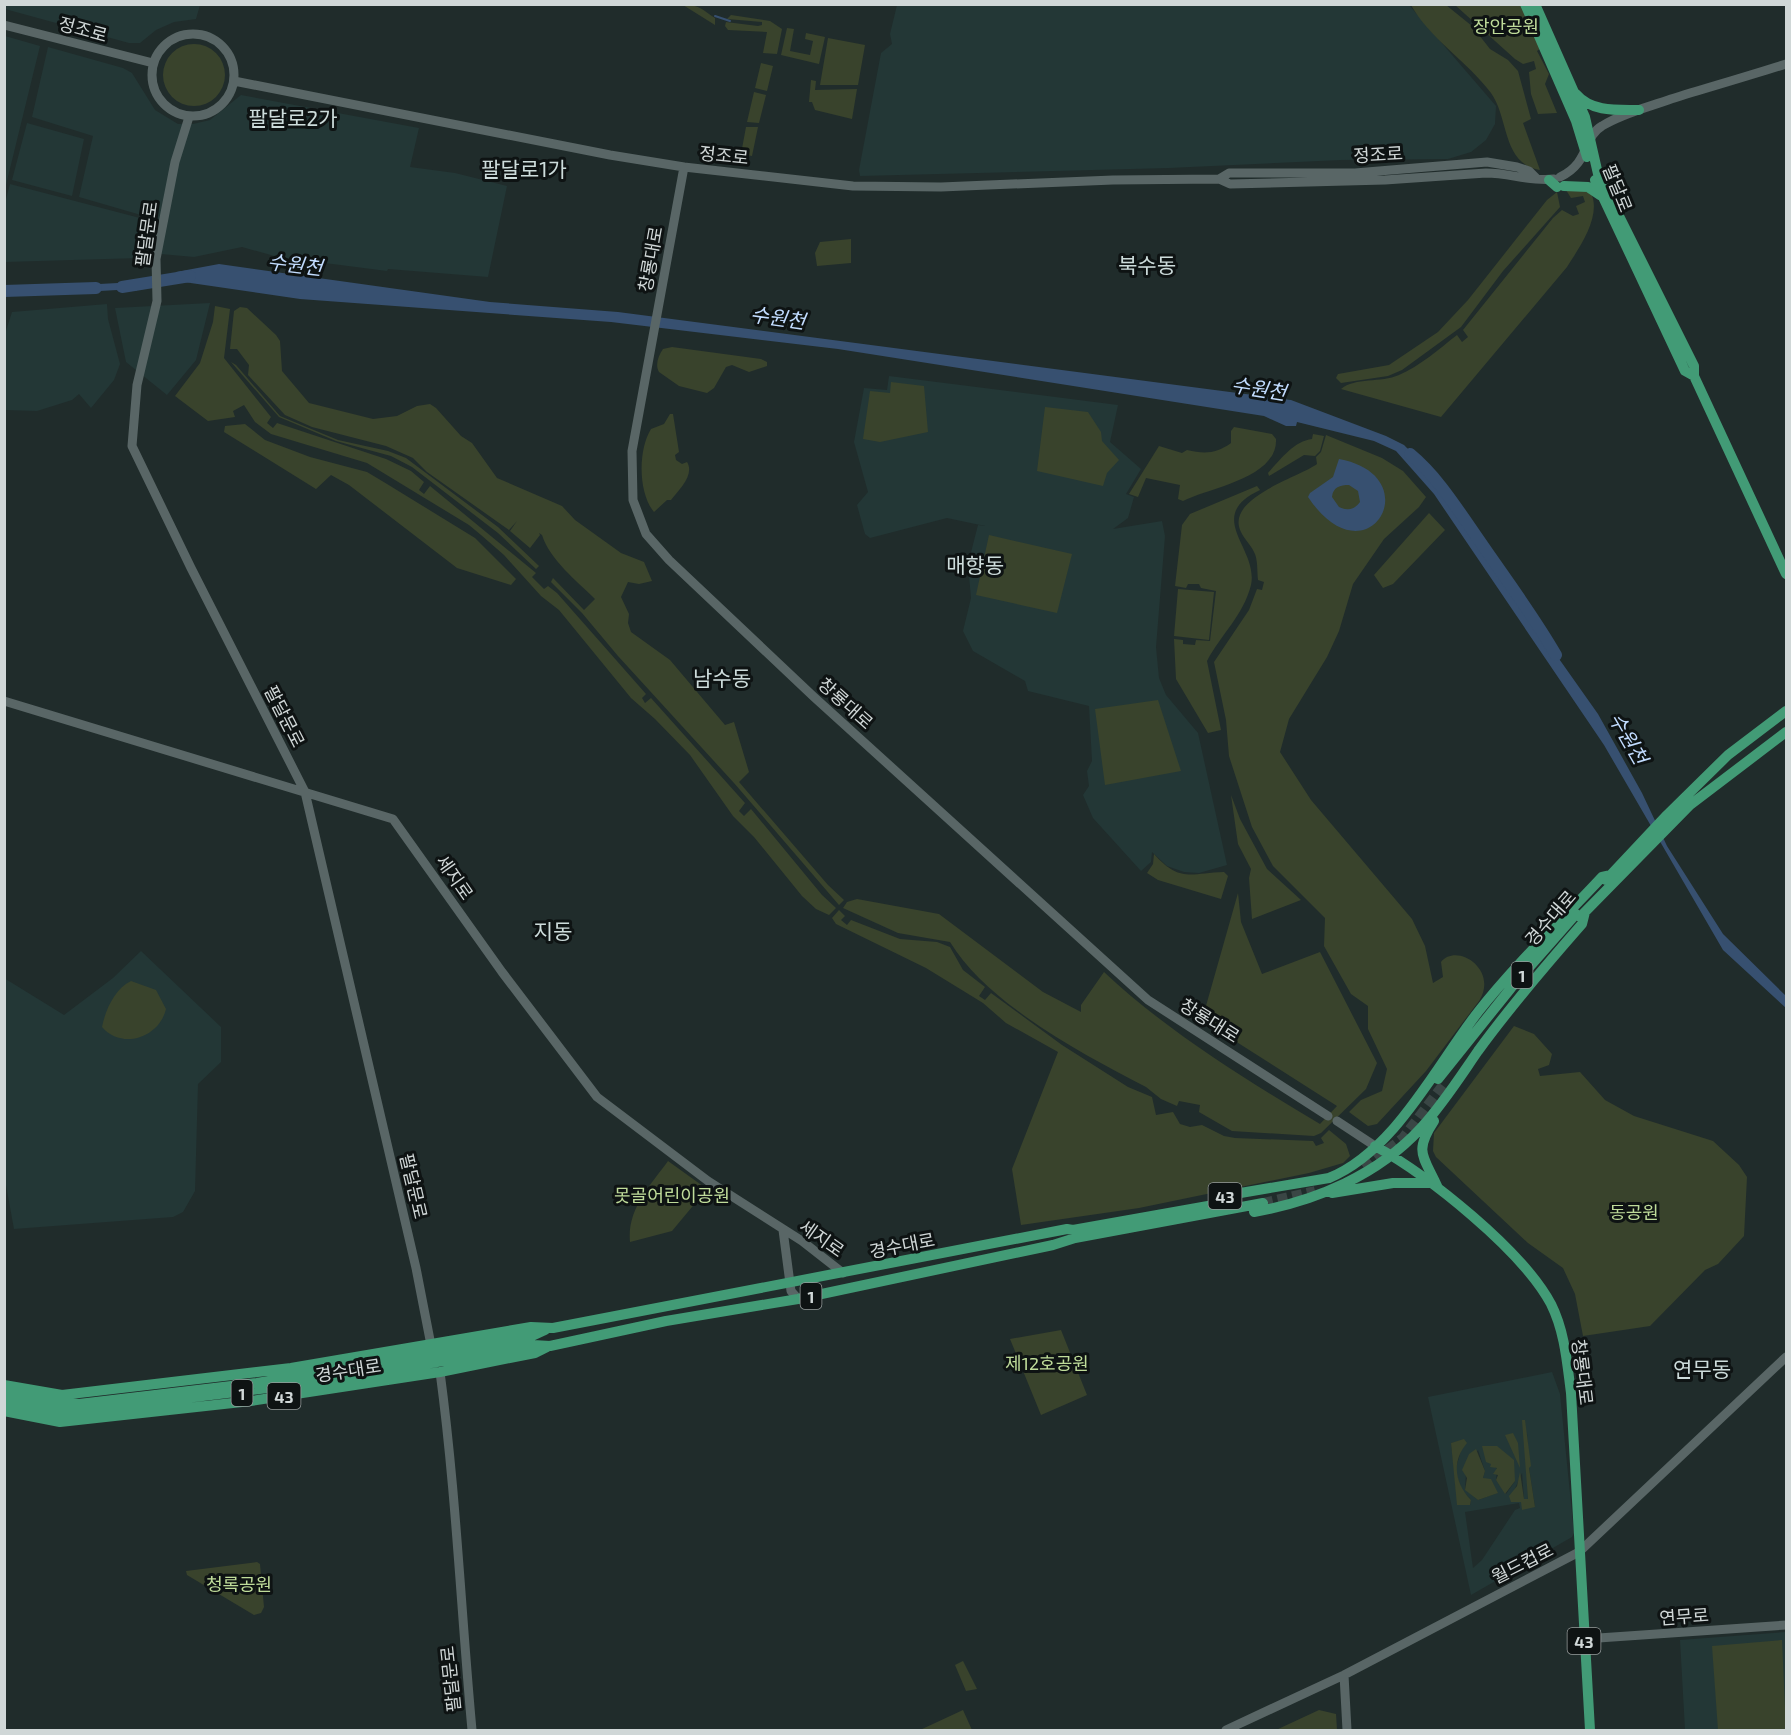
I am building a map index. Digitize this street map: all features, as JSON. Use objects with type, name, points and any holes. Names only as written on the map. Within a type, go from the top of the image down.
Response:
[{"type":"main road","name":"팔달로","points":[[1525,4],[1576,122],[1600,195],[1685,371],[1694,376]]},
{"type":"main road","name":"팔달로","points":[[1535,4],[1585,117],[1598,174],[1694,366],[1694,376],[1786,574]]},
{"type":"main road","points":[[1572,90],[1582,102],[1598,107],[1613,110],[1639,110]]},
{"type":"main road","points":[[1557,182],[1588,187],[1600,195]]},
{"type":"main road","name":"1","points":[[1646,841],[1728,755],[1786,711]]},
{"type":"main road","name":"1","points":[[1668,819],[1786,732]]},
{"type":"main road","name":"경수대로","points":[[1444,1085],[1511,988],[1611,875],[1646,841]]},
{"type":"main road","name":"경수대로","points":[[1444,1085],[1507,1015],[1582,924],[1585,912],[1646,841]]},
{"type":"main road","points":[[1375,1146],[1412,1106],[1478,1012],[1518,964],[1602,877],[1611,875]]},
{"type":"main road","points":[[1323,1194],[1392,1155],[1421,1127],[1444,1085]]},
{"type":"main road","points":[[1434,1186],[1424,1159],[1422,1140],[1445,1105],[1444,1085]]},
{"type":"main road","name":"창룡대로","points":[[1375,1146],[1392,1155],[1434,1186],[1527,1268],[1551,1305],[1564,1338],[1571,1393],[1590,1731]]},
{"type":"main road","name":"43","points":[[1070,1241],[1076,1243],[1266,1199],[1335,1175],[1375,1146]]},
{"type":"main road","name":"43","points":[[1067,1228],[1073,1224],[1266,1199],[1323,1194],[1393,1183],[1434,1186]]},
{"type":"main road","name":"경수대로","points":[[477,1350],[532,1336],[547,1329],[1067,1228]]},
{"type":"main road","name":"경수대로","points":[[8,1414],[60,1422],[251,1401],[440,1372],[535,1353],[550,1346],[666,1321],[798,1299],[1070,1241]]},
{"type":"main road","name":"경수대로","points":[[4,1385],[62,1395],[248,1374],[431,1346],[531,1327],[547,1329]]},
{"type":"main road","name":"경수대로","points":[[477,1350],[533,1345],[550,1346]]},
{"type":"main road","name":"1","points":[[4,1394],[37,1401],[79,1404],[257,1383],[477,1350]]},
{"type":"main road","name":"1","points":[[4,1403],[51,1412],[116,1408],[341,1379],[477,1350]]},
{"type":"main road","points":[[4,1378],[17,1389]]},
{"type":"street","name":"정조로","points":[[4,25],[153,63]]},
{"type":"street","points":[[197,34],[215,40],[223,46],[234,67],[234,81],[223,104],[213,112],[189,117],[169,109],[155,93],[152,83],[153,63],[160,50],[170,40],[183,35],[197,34]]},
{"type":"street","points":[[1557,182],[1571,172],[1586,153],[1596,130],[1639,110],[1786,64]]},
{"type":"street","name":"정조로","points":[[234,81],[516,138],[684,167],[853,186],[941,187],[1113,180],[1219,179],[1229,173],[1355,173],[1487,162],[1517,167],[1529,171],[1536,178],[1557,182]]},
{"type":"street","name":"팔달문로","points":[[189,117],[175,162],[156,265],[157,298],[137,385],[132,446],[190,568],[305,792],[416,1268],[431,1346]]},
{"type":"street","name":"창룡대로","points":[[684,167],[632,451],[633,500],[646,534],[676,567],[814,698],[1148,1000],[1375,1146]]},
{"type":"street","name":"세지로","points":[[4,701],[393,819],[502,972],[597,1097],[708,1180],[843,1273]]},
{"type":"street","name":"세지로","points":[[783,1230],[791,1291],[798,1299]]},
{"type":"street","name":"월드컵로","points":[[1226,1731],[1344,1675],[1579,1552],[1786,1357]]},
{"type":"street","name":"팔달문로","points":[[440,1372],[451,1457],[462,1642],[472,1731]]},
{"type":"street","name":"연무로","points":[[1584,1639],[1786,1625]]},
{"type":"street","points":[[1344,1675],[1347,1731]]},
{"type":"shaded area","points":[[4,5],[200,5],[196,19],[174,22],[156,30],[140,43],[129,43],[5,9]]},
{"type":"shaded area","points":[[897,5],[1409,5],[1496,106],[1495,124],[1486,140],[1471,152],[1448,159],[1341,160],[1169,168],[860,176],[859,170],[881,53],[892,44],[890,34]]},
{"type":"shaded area","points":[[4,36],[40,46],[5,189]]},
{"type":"shaded area","points":[[48,47],[123,68],[132,73],[155,110],[178,124],[193,124],[210,120],[241,95],[419,128],[410,167],[455,173],[507,186],[488,277],[388,269],[387,271],[278,257],[242,247],[194,257],[161,254],[165,222],[79,197],[93,136],[32,117]]},
{"type":"shaded area","points":[[27,123],[84,139],[72,196],[12,180]]},
{"type":"shaded area","points":[[10,184],[159,223],[152,248],[140,258],[5,262],[5,203]]},
{"type":"shaded area","points":[[210,303],[196,360],[167,395],[126,362],[115,308]]},
{"type":"shaded area","points":[[107,304],[108,319],[120,364],[114,380],[91,408],[79,394],[72,400],[37,411],[5,410],[5,334],[12,312]]},
{"type":"shaded area","points":[[889,376],[1118,405],[1110,442],[1141,469],[1126,494],[1134,497],[1128,518],[1113,529],[1162,521],[1165,536],[1156,647],[1159,678],[1166,695],[1198,733],[1227,865],[1199,873],[1184,872],[1167,866],[1152,852],[1151,862],[1141,871],[1093,818],[1083,795],[1089,786],[1087,771],[1092,761],[1089,706],[1028,691],[1025,681],[973,651],[963,631],[971,598],[968,564],[978,525],[985,526],[947,518],[870,538],[865,534],[857,505],[868,492],[854,442],[864,388],[887,390]]},
{"type":"shaded area","points":[[141,951],[221,1027],[221,1062],[198,1084],[195,1191],[183,1212],[173,1217],[14,1229],[4,1174],[4,978],[64,1015],[113,978]]},
{"type":"shaded area","points":[[1552,1372],[1560,1394],[1574,1533],[1572,1537],[1471,1595],[1428,1397]],"holes":[[[1527,1432],[1529,1468],[1535,1507],[1521,1502],[1513,1493],[1522,1473],[1524,1499],[1528,1500]],[[1464,1440],[1456,1468],[1462,1490],[1471,1500],[1470,1505],[1458,1505],[1451,1443]],[[1478,1450],[1485,1471],[1483,1478],[1493,1484],[1497,1493],[1478,1500],[1465,1489],[1466,1473]],[[1486,1458],[1515,1481],[1506,1494],[1496,1480],[1497,1469]],[[1519,1503],[1520,1508],[1515,1510],[1482,1560],[1473,1568],[1465,1512]]]},
{"type":"shaded area","points":[[1786,1632],[1786,1730],[1685,1730],[1680,1640]]},
{"type":"green space","points":[[683,5],[693,5],[704,10],[715,18],[715,25]]},
{"type":"green space","points":[[1411,5],[1446,5],[1472,26],[1490,49],[1508,60],[1518,71],[1531,119],[1523,123],[1540,170],[1528,166],[1519,159],[1508,139],[1497,103],[1491,93],[1428,28]]},
{"type":"green space","name":"장안공원","points":[[1455,5],[1521,5],[1541,48],[1537,51],[1549,74],[1545,84],[1557,113],[1538,114],[1531,94],[1529,72],[1536,69],[1534,61],[1523,64],[1515,59]]},
{"type":"green space","points":[[731,15],[770,21],[782,29],[777,54],[763,53],[767,32],[728,30],[725,26],[726,22],[758,26],[762,25],[762,22],[727,19]]},
{"type":"green space","points":[[787,28],[794,29],[790,51],[810,55],[813,41],[805,39],[806,33],[825,37],[819,64],[781,55]]},
{"type":"green space","points":[[828,38],[865,45],[858,85],[820,85]]},
{"type":"green space","points":[[188,44],[200,44],[216,53],[223,63],[225,75],[223,87],[216,97],[200,106],[188,106],[177,101],[168,92],[163,81],[163,69],[168,58],[177,49]]},
{"type":"green space","points":[[761,63],[773,66],[767,91],[755,88]]},
{"type":"green space","points":[[811,80],[816,81],[815,90],[857,89],[852,119],[815,110],[812,102],[809,102]]},
{"type":"green space","points":[[754,92],[766,95],[759,123],[747,122]]},
{"type":"green space","points":[[746,127],[758,127],[752,156],[741,154]]},
{"type":"green space","points":[[1575,188],[1591,193],[1594,202],[1594,212],[1588,231],[1577,251],[1567,267],[1441,417],[1341,389],[1361,381],[1399,375],[1422,362],[1457,335],[1462,342],[1468,337],[1463,330],[1553,218],[1562,210],[1573,216],[1579,214],[1576,206],[1585,202],[1583,196],[1571,198],[1566,190]]},
{"type":"green space","points":[[1557,192],[1560,207],[1503,271],[1461,327],[1402,370],[1388,376],[1341,383],[1336,378],[1338,374],[1389,365],[1438,332],[1468,300],[1547,200]]},
{"type":"green space","points":[[851,239],[851,263],[817,266],[815,253],[820,242]]},
{"type":"green space","points":[[215,306],[230,309],[224,358],[271,417],[267,423],[273,428],[277,423],[386,459],[411,471],[424,482],[419,490],[424,494],[430,486],[536,573],[532,577],[544,589],[548,586],[557,593],[646,694],[642,698],[645,703],[651,698],[745,803],[739,811],[744,816],[751,809],[822,895],[836,908],[829,915],[816,909],[802,896],[754,837],[733,816],[690,755],[631,698],[559,610],[541,596],[504,555],[469,525],[367,463],[271,434],[255,422],[244,405],[233,411],[235,417],[208,421],[175,396],[200,363],[213,322]]},
{"type":"green space","points":[[240,307],[247,308],[276,335],[280,341],[282,371],[309,403],[373,419],[397,416],[417,406],[430,404],[461,436],[472,443],[497,478],[562,506],[575,520],[621,553],[644,562],[652,581],[639,584],[628,582],[621,597],[629,614],[628,623],[631,632],[670,660],[725,725],[734,722],[749,772],[739,782],[828,885],[844,900],[839,905],[734,783],[618,656],[582,613],[551,582],[553,578],[584,610],[595,599],[551,553],[542,535],[539,533],[540,535],[530,548],[510,531],[517,521],[509,530],[427,472],[413,458],[386,446],[312,427],[285,415],[248,375],[249,365],[237,349],[230,349],[234,311]]},
{"type":"green space","points":[[672,347],[761,359],[767,362],[767,366],[749,372],[732,365],[726,367],[714,388],[707,393],[679,386],[659,372],[657,363],[663,349]]},
{"type":"green space","points":[[231,362],[280,416],[338,440],[388,451],[406,458],[498,527],[539,566],[536,569],[498,533],[412,467],[391,456],[336,441],[279,417]]},
{"type":"green space","points":[[891,382],[924,386],[928,432],[880,442],[863,439],[870,391],[890,393]]},
{"type":"green space","points":[[1045,407],[1088,412],[1101,432],[1102,441],[1119,460],[1107,473],[1103,486],[1037,471]]},
{"type":"green space","points":[[670,414],[673,414],[679,452],[675,455],[676,460],[682,464],[687,462],[689,472],[685,482],[671,500],[667,500],[654,512],[645,494],[642,459],[651,429],[664,424]]},
{"type":"green space","points":[[245,424],[265,440],[310,457],[367,472],[475,538],[516,579],[511,585],[457,568],[349,485],[331,475],[316,489],[224,432],[225,426]]},
{"type":"green space","points":[[1234,427],[1272,434],[1276,439],[1274,452],[1266,463],[1254,472],[1240,480],[1183,501],[1178,499],[1180,485],[1146,478],[1138,497],[1129,494],[1159,446],[1182,453],[1187,450],[1215,451],[1231,443],[1231,431]]},
{"type":"green space","points":[[1313,434],[1324,436],[1320,451],[1315,456],[1304,455],[1269,476],[1268,473],[1288,452],[1299,443],[1312,439]]},
{"type":"green space","points":[[1326,435],[1382,458],[1403,471],[1426,497],[1419,507],[1384,539],[1353,584],[1339,631],[1327,657],[1289,719],[1280,752],[1311,800],[1412,919],[1425,946],[1433,983],[1443,977],[1441,962],[1456,955],[1474,962],[1484,979],[1484,990],[1479,1001],[1426,1071],[1377,1124],[1368,1126],[1349,1112],[1361,1100],[1382,1091],[1387,1069],[1368,1029],[1368,1006],[1351,994],[1324,946],[1325,918],[1273,866],[1252,827],[1229,756],[1226,720],[1214,662],[1249,610],[1257,589],[1262,590],[1264,582],[1258,580],[1257,562],[1253,549],[1241,532],[1239,520],[1243,509],[1266,490],[1317,464],[1316,457],[1321,452]]},
{"type":"green space","points":[[1257,486],[1260,490],[1244,500],[1236,511],[1234,522],[1248,558],[1251,585],[1238,615],[1207,661],[1221,730],[1208,733],[1176,679],[1174,639],[1183,640],[1183,644],[1195,645],[1196,640],[1210,641],[1216,591],[1201,588],[1199,584],[1188,584],[1186,588],[1175,586],[1182,525],[1190,514]]},
{"type":"green space","points":[[1429,513],[1445,530],[1393,584],[1383,588],[1374,575]]},
{"type":"green space","points":[[989,535],[1072,554],[1057,613],[976,595]]},
{"type":"green space","points":[[1178,589],[1214,592],[1209,640],[1174,636]]},
{"type":"green space","points":[[1158,700],[1181,771],[1105,785],[1095,709]]},
{"type":"green space","points":[[1231,795],[1240,819],[1267,869],[1301,900],[1252,919],[1249,878],[1251,869],[1238,844]]},
{"type":"green space","points":[[1154,854],[1179,873],[1224,872],[1228,876],[1221,899],[1158,880],[1147,873],[1153,864]]},
{"type":"green space","points":[[1238,893],[1241,922],[1262,974],[1320,952],[1377,1063],[1366,1089],[1321,1133],[1314,1136],[1232,1131],[1199,1112],[1200,1105],[1179,1101],[1177,1106],[1161,1099],[1146,1087],[1066,1043],[1012,1006],[967,965],[950,942],[898,933],[843,908],[847,902],[857,899],[939,914],[1043,992],[1081,1012],[1081,1005],[1104,972],[1181,1035],[1320,1124],[1337,1106],[1202,1020]]},
{"type":"green space","points":[[839,910],[845,916],[841,920],[847,925],[851,920],[900,939],[937,942],[950,947],[963,970],[985,987],[979,996],[985,1000],[991,993],[1062,1045],[1128,1087],[1152,1097],[1156,1115],[1173,1112],[1180,1124],[1190,1127],[1202,1125],[1224,1136],[1313,1141],[1316,1146],[1324,1143],[1321,1138],[1329,1130],[1346,1144],[1350,1156],[1343,1163],[1309,1173],[1139,1208],[1021,1225],[1012,1169],[1058,1052],[1006,1023],[983,1003],[926,968],[836,924],[832,918]]},
{"type":"green space","points":[[131,981],[156,990],[166,1009],[162,1019],[148,1034],[139,1038],[119,1038],[102,1027],[112,1001],[120,989]]},
{"type":"green space","name":"동공원","points":[[1514,1026],[1534,1034],[1552,1054],[1549,1065],[1538,1069],[1540,1076],[1580,1072],[1605,1100],[1634,1116],[1713,1141],[1739,1165],[1747,1177],[1744,1236],[1718,1264],[1705,1270],[1650,1326],[1583,1336],[1575,1294],[1563,1268],[1528,1243],[1436,1157],[1433,1151],[1434,1133]]},
{"type":"green space","name":"못골어린이공원","points":[[668,1161],[707,1189],[672,1231],[630,1242],[630,1230],[636,1208]]},
{"type":"green space","name":"제12호공원","points":[[1061,1330],[1087,1395],[1041,1415],[1010,1339]]},
{"type":"green space","points":[[1522,1420],[1525,1420],[1535,1507],[1522,1510],[1521,1502],[1511,1502],[1509,1496],[1517,1486],[1520,1472],[1524,1499],[1528,1499]]},
{"type":"green space","points":[[1513,1433],[1518,1443],[1520,1468],[1505,1435]]},
{"type":"green space","points":[[1464,1439],[1467,1443],[1459,1458],[1457,1472],[1461,1487],[1471,1500],[1470,1505],[1457,1505],[1451,1443]]},
{"type":"green space","points":[[1482,1446],[1497,1446],[1514,1460],[1515,1481],[1505,1494],[1496,1480],[1498,1475],[1493,1474],[1497,1468],[1490,1467],[1491,1464],[1486,1462]]},
{"type":"green space","points":[[1476,1449],[1485,1471],[1483,1478],[1491,1479],[1498,1493],[1478,1500],[1465,1490],[1467,1478],[1462,1470],[1469,1454]]},
{"type":"green space","name":"청록공원","points":[[257,1562],[260,1564],[264,1607],[261,1613],[254,1615],[187,1575],[186,1571]]},
{"type":"green space","points":[[1782,1640],[1786,1730],[1718,1730],[1712,1646]]},
{"type":"green space","points":[[963,1661],[977,1689],[966,1691],[955,1665]]},
{"type":"green space","points":[[963,1710],[972,1730],[920,1730]]},
{"type":"green space","points":[[1319,1710],[1336,1714],[1337,1730],[1276,1730]]},
{"type":"water","points":[[219,264],[490,302],[618,312],[1291,400],[1386,436],[1404,445],[1418,459],[1598,714],[1642,793],[1667,846],[1723,934],[1786,996],[1786,1008],[1723,950],[1604,745],[1434,494],[1396,451],[1374,441],[1297,422],[1296,426],[1286,426],[1264,416],[838,349],[611,322],[300,299],[177,281],[176,272]]},
{"type":"water","points":[[136,282],[137,291],[135,289],[82,292],[81,285]]},
{"type":"water","points":[[1339,459],[1367,469],[1381,484],[1385,502],[1380,517],[1368,528],[1351,531],[1330,521],[1308,497],[1310,493],[1333,477]],"holes":[[[1343,485],[1349,485],[1358,491],[1360,502],[1351,509],[1339,507],[1332,497],[1335,489]]]},
{"type":"waterway","points":[[715,16],[730,21]]},
{"type":"waterway","name":"수원천","points":[[122,287],[190,276]]},
{"type":"waterway","name":"수원천","points":[[4,291],[96,288]]},
{"type":"waterway","name":"수원천","points":[[1410,454],[1447,494],[1556,655]]},
{"type":"tunnel","points":[[1364,1168],[1403,1138],[1443,1085]]},
{"type":"tunnel","points":[[1263,1203],[1315,1191]]},
{"type":"district","name":"팔달로2가","points":[[293,117]]},
{"type":"district","name":"팔달로1가","points":[[524,168]]},
{"type":"district","name":"북수동","points":[[1147,264]]},
{"type":"district","name":"매향동","points":[[975,564]]},
{"type":"district","name":"남수동","points":[[722,677]]},
{"type":"district","name":"지동","points":[[553,930]]},
{"type":"district","name":"연무동","points":[[1702,1368]]}]
